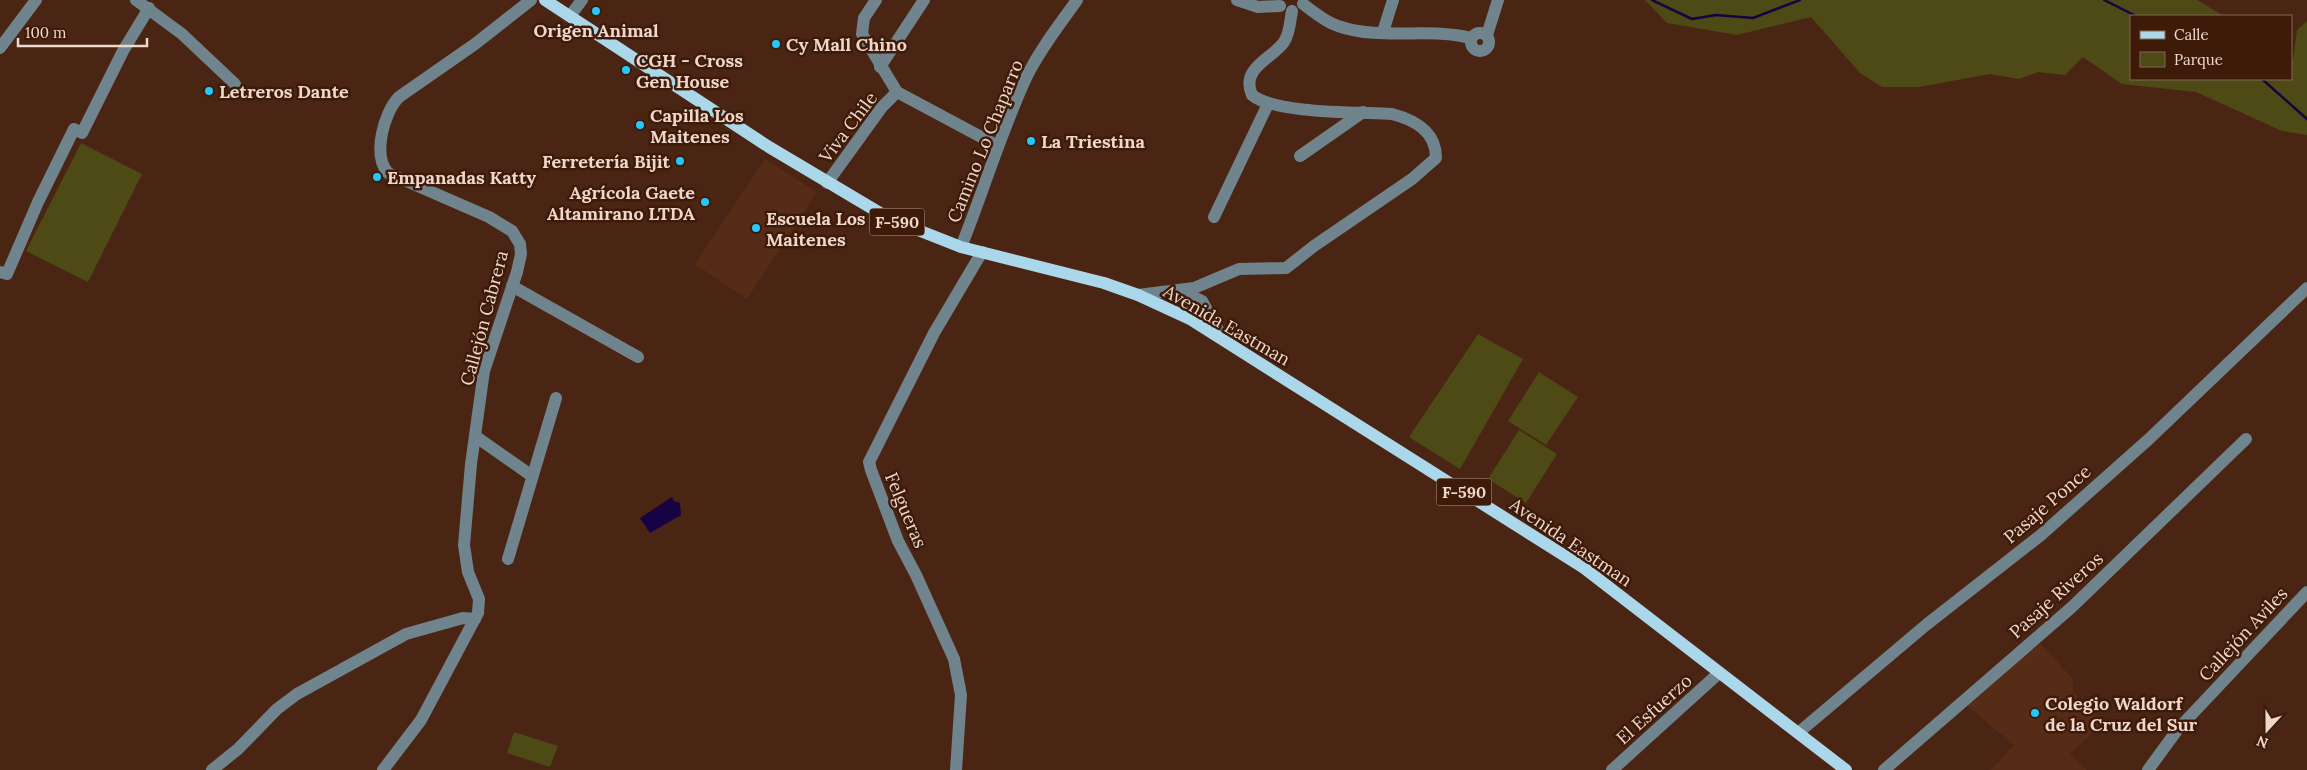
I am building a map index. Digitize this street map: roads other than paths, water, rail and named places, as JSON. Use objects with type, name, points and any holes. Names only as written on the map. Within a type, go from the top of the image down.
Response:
[{"type":"main road","name":"Avenida Eastman","points":[[545,0],[712,111],[827,183],[890,219],[962,247],[1104,283],[1138,295],[1190,319],[1584,568],[1846,770]]},
{"type":"street","points":[[0,48],[36,0]]},
{"type":"street","points":[[136,0],[182,34],[235,84]]},
{"type":"street","name":"Callejón Cabrera","points":[[384,770],[421,720],[476,619],[479,600],[468,572],[464,545],[475,436],[486,361],[521,254],[520,244],[512,231],[472,208],[392,176],[383,165],[380,152],[386,119],[394,101],[475,44],[531,0]]},
{"type":"street","points":[[570,16],[582,0]]},
{"type":"street","name":"Viva Chile","points":[[876,0],[864,18],[861,33],[897,92],[998,146]]},
{"type":"street","points":[[880,67],[924,0]]},
{"type":"street","name":"Camino Lo Chaparro","points":[[962,247],[998,146],[1027,76],[1040,53],[1078,0]]},
{"type":"street","points":[[1383,32],[1393,0]]},
{"type":"street","points":[[1240,1],[1258,7],[1283,6],[1304,2],[1321,18],[1338,26],[1359,31],[1450,34],[1472,38],[1473,47],[1483,50],[1489,44],[1487,35],[1498,0]]},
{"type":"street","points":[[1138,295],[1194,288],[1212,282],[1227,272],[1238,269],[1286,268],[1314,246],[1412,179],[1436,158],[1436,150],[1430,136],[1416,122],[1392,114],[1268,104],[1252,95],[1250,76],[1253,70],[1286,40],[1283,6]]},
{"type":"street","points":[[0,272],[8,274],[38,202],[74,129],[82,133],[123,51],[149,8]]},
{"type":"street","name":"Viva Chile","points":[[827,183],[882,107],[897,92]]},
{"type":"street","points":[[1214,217],[1268,104]]},
{"type":"street","points":[[1300,156],[1363,112]]},
{"type":"street","name":"Felgueras","points":[[956,770],[961,710],[958,671],[950,648],[898,541],[870,470],[869,462],[934,333],[982,252]]},
{"type":"street","points":[[1208,310],[1212,282]]},
{"type":"street","points":[[512,286],[638,357]]},
{"type":"street","name":"Pasaje Ponce","points":[[1798,733],[1926,625],[2041,534],[2149,439],[2307,288]]},
{"type":"street","points":[[1178,290],[1196,297],[1208,310],[1223,339]]},
{"type":"street","points":[[508,559],[556,398]]},
{"type":"street","points":[[475,436],[532,476]]},
{"type":"street","name":"Pasaje Riveros","points":[[1884,770],[2072,607],[2246,439]]},
{"type":"street","name":"Callejón Aviles","points":[[2148,770],[2178,729],[2307,592]]},
{"type":"street","points":[[212,770],[238,749],[277,709],[297,694],[406,634],[463,618],[476,619]]},
{"type":"street","name":"El Esfuerzo","points":[[1612,770],[1719,673]]},
{"type":"waterway","points":[[1652,0],[1692,19],[1716,15],[1753,18],[1800,0]]},
{"type":"waterway","points":[[2104,0],[2134,15]]},
{"type":"waterway","points":[[2263,80],[2307,119]]},
{"type":"place","name":"Origen Animal","points":[[596,11]]},
{"type":"place","name":"Cy Mall Chino","points":[[776,44]]},
{"type":"place","name":"CGH - Cross Gen House","points":[[626,70]]},
{"type":"place","name":"Letreros Dante","points":[[209,91]]},
{"type":"place","name":"Capilla Los Maitenes","points":[[640,125]]},
{"type":"place","name":"La Triestina","points":[[1031,141]]},
{"type":"place","name":"Ferretería Bijit","points":[[680,161]]},
{"type":"place","name":"Empanadas Katty","points":[[377,177]]},
{"type":"place","name":"Agrícola Gaete Altamirano LTDA","points":[[705,202]]},
{"type":"place","name":"Escuela Los Maitenes","points":[[756,228]]},
{"type":"place","name":"Colegio Waldorf de la Cruz del Sur","points":[[2035,713]]}]
